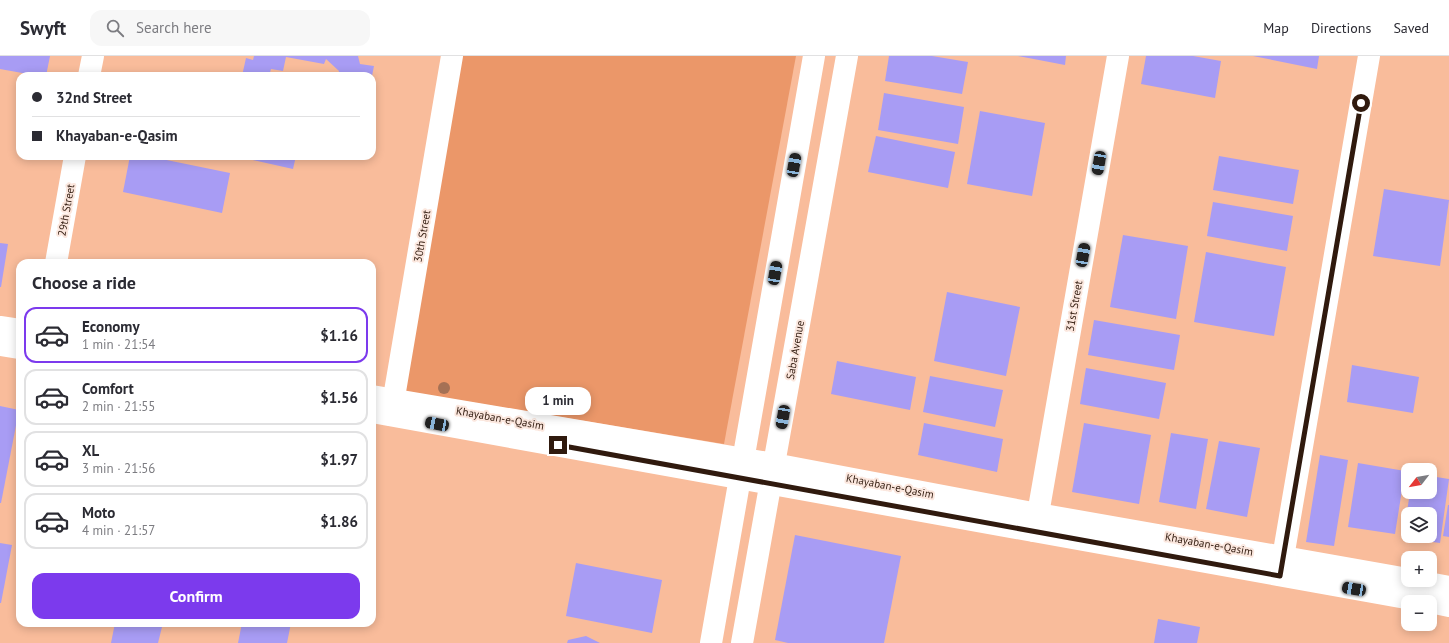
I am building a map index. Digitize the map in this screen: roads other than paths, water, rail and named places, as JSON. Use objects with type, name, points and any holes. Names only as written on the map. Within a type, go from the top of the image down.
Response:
[{"type":"street","points":[[90,72],[93,56]]},
{"type":"street","name":"30th Street","points":[[386,409],[452,56]]},
{"type":"street","points":[[711,643],[740,469],[814,56]]},
{"type":"street","name":"Saba Avenue","points":[[742,643],[847,56]]},
{"type":"street","name":"31st Street","points":[[1036,523],[1118,56]]},
{"type":"street","points":[[1281,566],[1369,56]]},
{"type":"street","name":"29th Street","points":[[57,259],[74,160]]},
{"type":"street","points":[[0,327],[16,329]]},
{"type":"street","points":[[0,345],[16,347]]},
{"type":"street","name":"Khayaban-e-Qasim","points":[[376,400],[386,409],[773,474],[1036,523],[1281,566],[1401,595]]},
{"type":"street","name":"Khayaban-e-Qasim","points":[[1281,566],[1401,578]]},
{"type":"street","points":[[1437,585],[1449,587]]},
{"type":"street","name":"Khayaban-e-Qasim","points":[[1437,604],[1449,606]]}]
